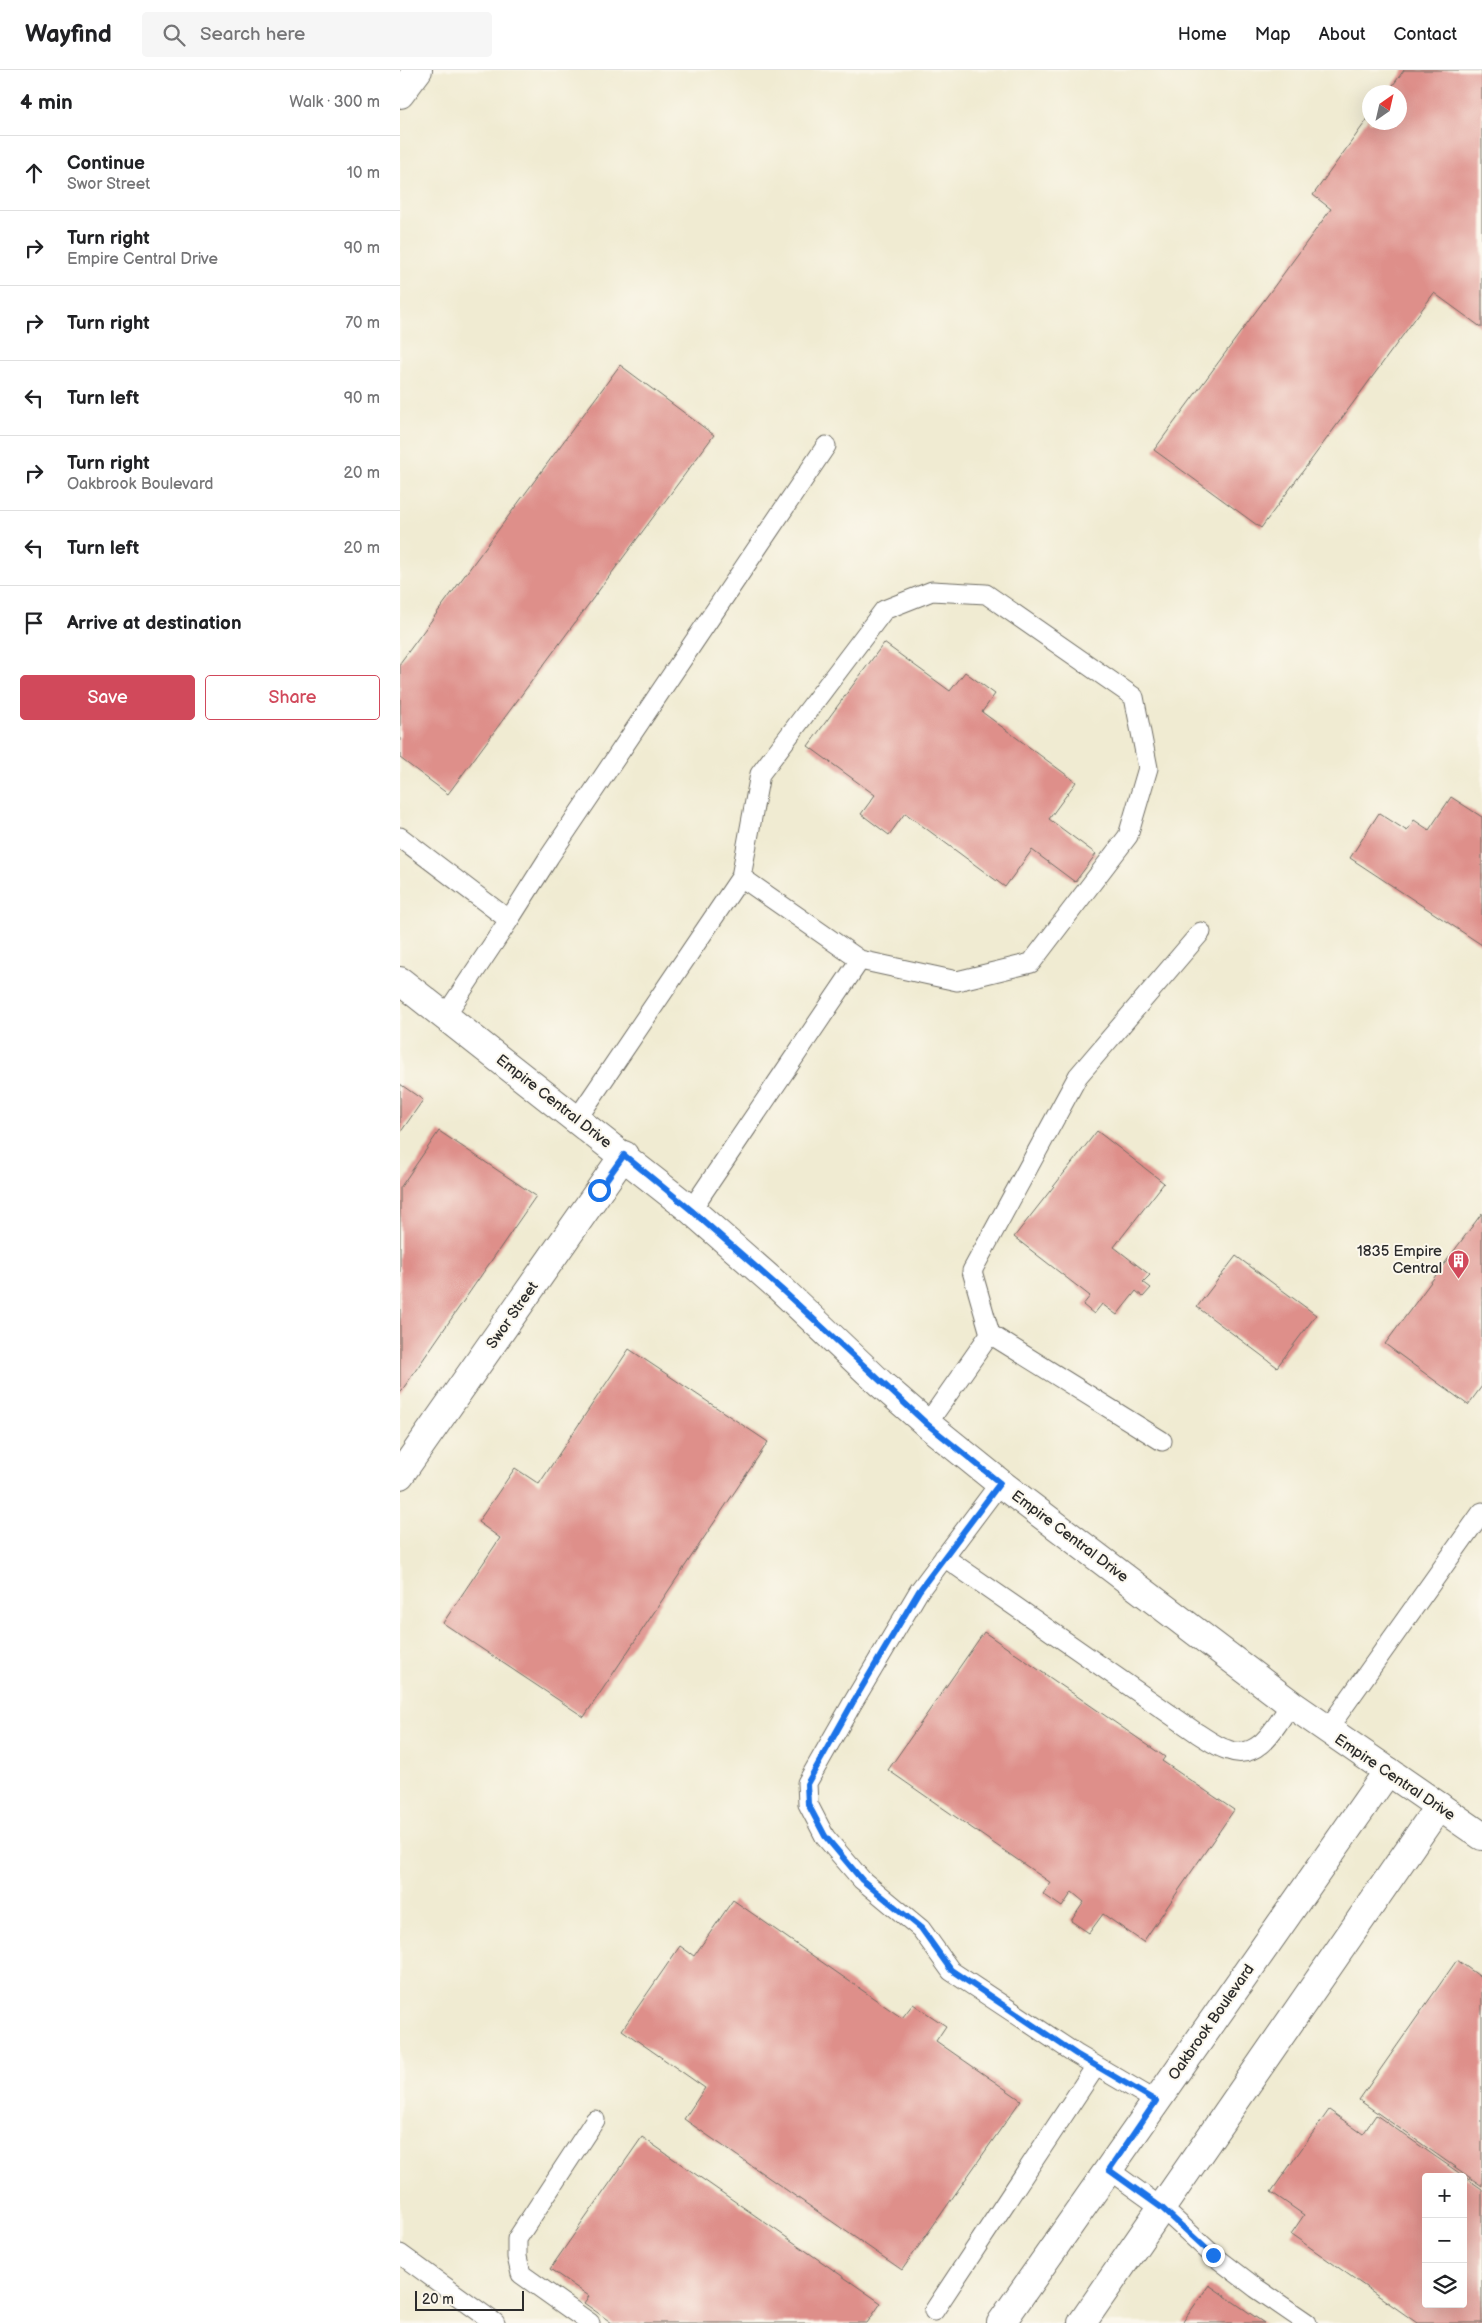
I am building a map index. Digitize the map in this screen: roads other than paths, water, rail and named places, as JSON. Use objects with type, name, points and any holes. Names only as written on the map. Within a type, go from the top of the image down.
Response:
[{"type":"street","points":[[400,94],[418,70]]},
{"type":"street","name":"Empire Central Drive","points":[[400,981],[624,1155],[691,1210],[781,1289],[927,1424],[1000,1483],[1291,1704],[1482,1836]]},
{"type":"street","name":"Swor Street","points":[[400,1475],[624,1155]]},
{"type":"street","name":"Oakbrook Boulevard","points":[[1001,2323],[1388,1771]]},
{"type":"street","points":[[1082,2323],[1439,1806]]},
{"type":"lane","points":[[445,1016],[554,849],[826,446]]},
{"type":"lane","points":[[577,1119],[742,878],[760,774],[884,610],[932,591],[986,594],[1134,697],[1148,768],[1128,836],[1031,963],[957,981],[860,960],[742,878]]},
{"type":"lane","points":[[400,837],[509,920]]},
{"type":"lane","points":[[1162,1440],[990,1334],[972,1271],[1078,1076],[1201,932]]},
{"type":"lane","points":[[691,1210],[860,960]]},
{"type":"lane","points":[[927,1424],[990,1334]]},
{"type":"lane","points":[[1000,1483],[919,1591],[807,1784],[808,1804],[825,1836],[837,1851],[862,1880],[921,1928],[951,1970],[1096,2066],[1156,2101]]},
{"type":"lane","points":[[1327,1730],[1482,1512]]},
{"type":"lane","points":[[944,1557],[1189,1728],[1228,1751],[1249,1752],[1262,1743],[1291,1704]]},
{"type":"lane","points":[[934,2311],[1096,2066]]},
{"type":"lane","points":[[590,2323],[521,2274],[517,2257],[517,2239],[595,2120]]},
{"type":"lane","points":[[1109,2170],[1162,2208],[1213,2255],[1256,2288],[1307,2323]]},
{"type":"lane","points":[[400,2254],[495,2323]]},
{"type":"place","name":"1835 Empire Central","points":[[1458,1279]]}]
